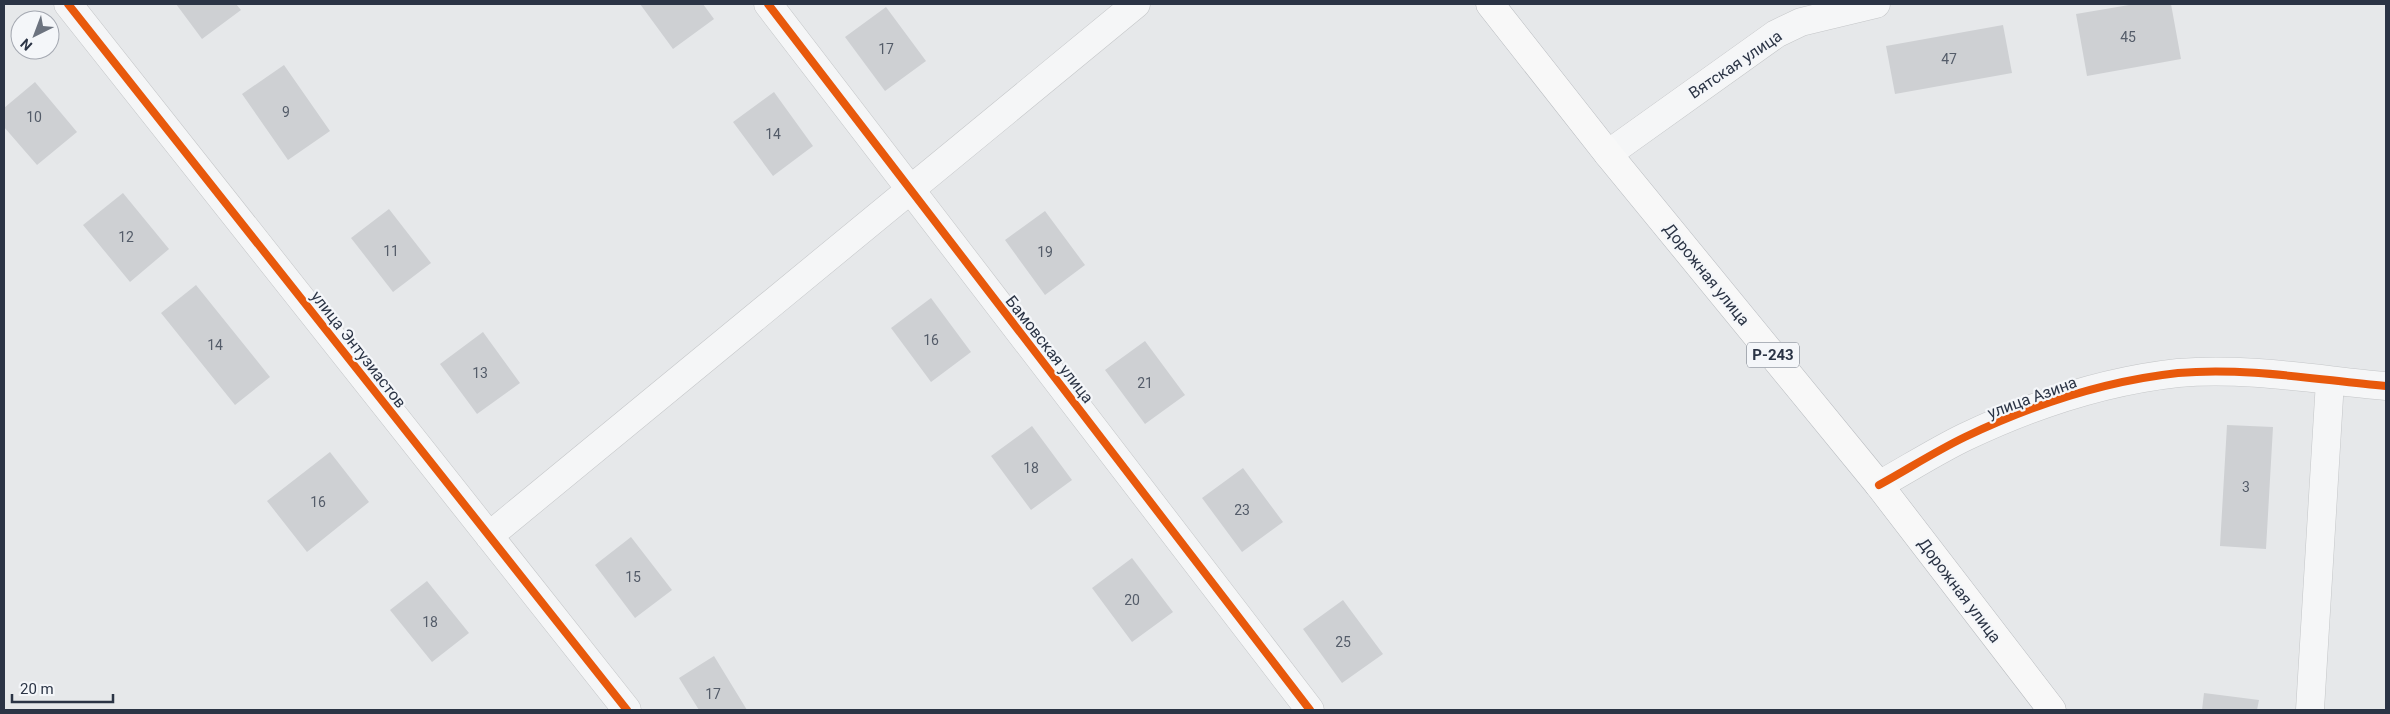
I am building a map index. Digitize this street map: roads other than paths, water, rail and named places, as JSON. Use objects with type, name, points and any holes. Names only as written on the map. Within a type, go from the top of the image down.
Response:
[{"type":"highway","name":"Дорожная улица","points":[[1490,4],[1608,154],[1879,485],[2052,710]]},
{"type":"street","name":"улица Энтузиастов","points":[[68,4],[627,710]]},
{"type":"street","name":"Бамовская улица","points":[[768,4],[1310,710]]},
{"type":"street","points":[[489,536],[1136,4]]},
{"type":"street","name":"Вятская улица","points":[[1608,154],[1776,34],[1801,22],[1876,4]]},
{"type":"street","name":"улица Азина","points":[[1879,485],[1964,438],[2025,410],[2080,393],[2179,373],[2244,373],[2386,386]]},
{"type":"street","points":[[2310,710],[2330,381]]}]
